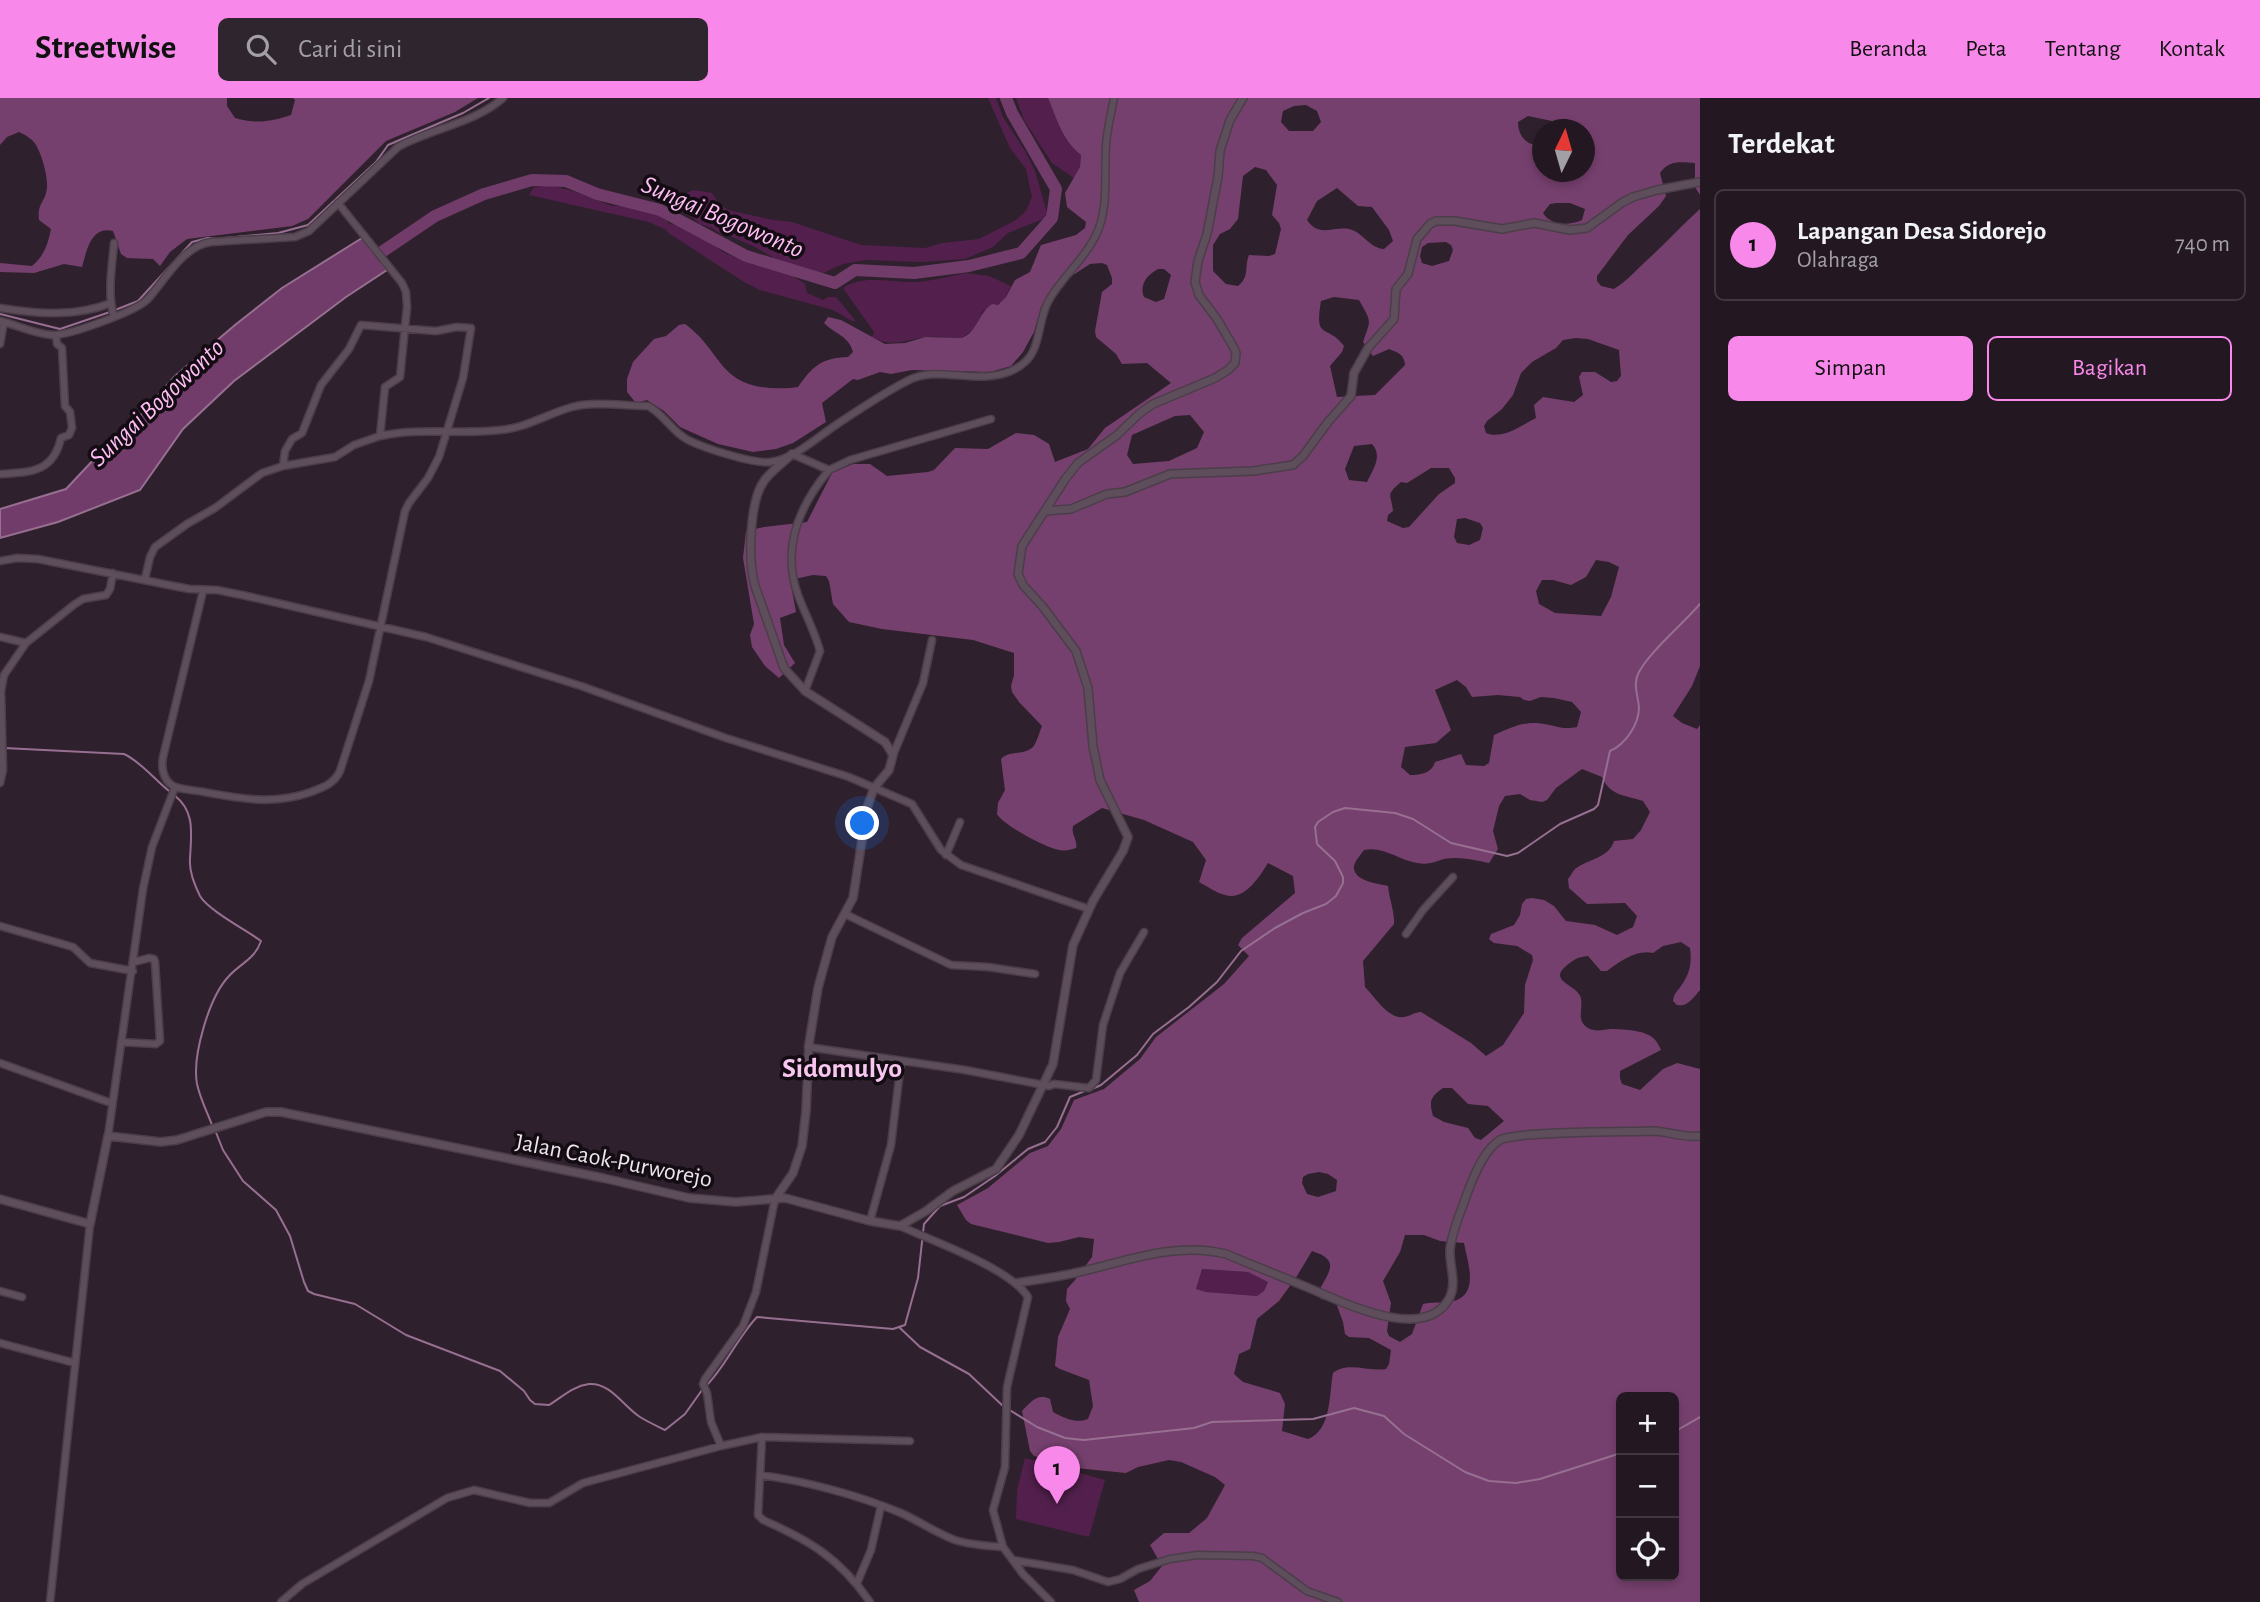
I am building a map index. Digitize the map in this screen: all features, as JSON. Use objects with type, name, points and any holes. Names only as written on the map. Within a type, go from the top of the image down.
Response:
[{"type":"street","points":[[0,344],[2,322],[42,334],[62,336],[138,308],[176,265],[201,244],[295,237],[314,228],[398,147],[469,118],[496,105],[503,98]]},
{"type":"street","points":[[893,752],[885,742],[796,683],[781,662],[755,586],[752,567],[753,523],[758,494],[764,481],[794,455],[877,398],[913,378],[940,374],[987,378],[1028,361],[1035,349],[1048,302],[1096,236],[1103,203],[1106,143],[1114,98]]},
{"type":"street","points":[[900,1226],[953,1191],[996,1168],[1019,1135],[1053,1064],[1073,945],[1128,836],[1100,780],[1093,746],[1088,688],[1076,651],[1023,585],[1018,574],[1022,546],[1078,463],[1117,435],[1153,404],[1215,378],[1235,363],[1234,348],[1199,295],[1195,282],[1218,177],[1220,151],[1230,120],[1243,98]]},
{"type":"street","points":[[1045,510],[1072,509],[1107,494],[1125,492],[1170,474],[1254,471],[1293,465],[1351,396],[1354,373],[1368,348],[1394,319],[1396,289],[1408,274],[1417,239],[1430,224],[1436,221],[1455,221],[1503,229],[1534,223],[1570,230],[1587,228],[1633,197],[1700,182]]},
{"type":"street","points":[[338,203],[402,283],[407,300],[399,379],[385,387],[380,436]]},
{"type":"street","points":[[113,316],[111,304],[114,243]]},
{"type":"street","points":[[0,308],[71,313],[111,304]]},
{"type":"street","points":[[203,591],[162,764],[164,775],[174,789],[281,801],[329,785],[340,771],[360,710],[405,511],[434,468],[463,379],[471,328],[457,327],[436,331],[363,325],[358,327],[349,349],[321,385],[302,433],[292,439],[285,451],[283,466]]},
{"type":"street","points":[[0,474],[39,469],[50,462],[58,451],[61,438],[69,435],[72,428],[70,412],[65,406],[64,359],[62,348],[55,340],[56,335]]},
{"type":"street","points":[[145,579],[155,547],[262,473],[283,466],[335,457],[354,445],[409,430],[502,430],[583,406],[648,406],[657,410],[661,417],[688,440],[737,458],[771,463],[794,455],[829,470]]},
{"type":"street","points":[[805,690],[820,651],[794,585],[792,541],[796,522],[812,489],[829,470],[850,460],[991,419]]},
{"type":"street","points":[[0,561],[25,558],[203,591],[217,590],[242,595],[426,637],[581,686],[726,738],[830,771],[912,804],[946,855],[961,864],[1089,909]]},
{"type":"street","points":[[0,783],[3,770],[4,674],[26,643],[80,600],[106,595],[113,573]]},
{"type":"street","points":[[0,637],[26,643]]},
{"type":"street","points":[[720,1446],[703,1384],[743,1326],[755,1292],[775,1199],[793,1173],[802,1146],[808,1047],[818,988],[832,937],[845,914],[856,884],[867,808],[874,788],[889,770],[893,752],[923,683],[932,640]]},
{"type":"street","points":[[50,1602],[90,1224],[108,1136],[143,889],[152,847],[174,789]]},
{"type":"street","points":[[946,855],[960,822]]},
{"type":"street","points":[[1406,934],[1452,877]]},
{"type":"street","points":[[845,914],[951,965],[1035,974]]},
{"type":"street","points":[[0,926],[73,947],[90,963],[133,971]]},
{"type":"street","points":[[808,1047],[965,1070],[1043,1085],[1089,1088],[1096,1082],[1103,1025],[1120,973],[1144,932]]},
{"type":"street","points":[[121,1042],[156,1044],[160,1041],[155,962],[149,958],[134,962]]},
{"type":"street","points":[[870,1221],[891,1145],[901,1062]]},
{"type":"street","points":[[0,1063],[111,1103]]},
{"type":"street","name":"Jalan Caok-Purworejo","points":[[108,1136],[161,1142],[177,1140],[266,1112],[281,1112],[689,1198],[736,1202],[785,1198],[870,1221],[900,1226]]},
{"type":"street","points":[[1016,1283],[1076,1273],[1133,1257],[1173,1251],[1210,1250],[1226,1254],[1367,1312],[1408,1319],[1426,1317],[1446,1304],[1452,1293],[1452,1238],[1471,1185],[1490,1150],[1503,1138],[1654,1131],[1700,1136]]},
{"type":"street","points":[[0,1199],[90,1224]]},
{"type":"street","points":[[900,1226],[929,1237],[1007,1276],[1026,1293],[1028,1300],[1013,1355],[1006,1402],[1005,1467],[993,1510],[1003,1547],[1051,1602]]},
{"type":"street","points":[[0,1291],[22,1297]]},
{"type":"street","points":[[0,1343],[75,1363]]},
{"type":"street","points":[[762,1437],[757,1508],[760,1518],[824,1551],[857,1583],[870,1602]]},
{"type":"street","points":[[281,1602],[302,1584],[460,1493],[474,1490],[530,1503],[549,1503],[583,1483],[762,1437],[910,1441]]},
{"type":"street","points":[[760,1475],[795,1480],[902,1513],[952,1539],[1003,1547]]},
{"type":"street","points":[[857,1583],[871,1550],[881,1506]]},
{"type":"street","points":[[1013,1560],[1073,1570],[1108,1582],[1170,1559],[1197,1555],[1253,1556],[1262,1558],[1307,1591],[1338,1602]]},
{"type":"shaded area","points":[[0,98],[227,98],[227,106],[235,118],[256,122],[291,115],[295,100],[293,98],[478,98],[455,112],[386,141],[308,219],[292,226],[187,239],[170,252],[160,266],[153,259],[127,258],[121,254],[113,231],[106,230],[91,241],[82,267],[64,264],[34,273],[0,272],[0,263],[32,266],[45,249],[51,229],[39,220],[39,210],[47,188],[46,172],[36,145],[19,132],[7,137],[0,145]]},
{"type":"shaded area","points":[[988,98],[996,98],[1003,117],[1025,151],[1035,171],[1048,216],[1008,233],[993,247],[965,259],[921,262],[866,260],[843,264],[821,274],[786,265],[755,247],[722,235],[675,209],[670,201],[693,190],[712,193],[718,203],[728,210],[792,222],[861,245],[925,248],[942,243],[979,239],[1016,220],[1026,211],[1032,197],[1026,169],[1010,148]]},
{"type":"shaded area","points":[[1016,98],[1048,98],[1065,136],[1081,155],[1080,167],[1074,178],[1052,163],[1024,120]]},
{"type":"shaded area","points":[[1048,98],[1700,98],[1700,195],[1695,187],[1695,163],[1675,163],[1663,169],[1660,173],[1666,196],[1628,235],[1597,276],[1597,281],[1601,286],[1614,289],[1619,286],[1700,209],[1700,666],[1692,686],[1673,716],[1697,729],[1700,725],[1700,990],[1684,1005],[1677,1005],[1673,1001],[1690,963],[1690,948],[1681,942],[1663,946],[1653,953],[1635,954],[1607,971],[1601,971],[1588,956],[1581,957],[1565,967],[1560,975],[1564,982],[1579,994],[1582,1021],[1588,1028],[1638,1031],[1652,1037],[1658,1044],[1661,1050],[1620,1071],[1622,1084],[1640,1090],[1663,1069],[1677,1063],[1700,1069],[1700,1602],[1139,1602],[1134,1590],[1150,1581],[1162,1566],[1150,1545],[1164,1533],[1189,1533],[1207,1518],[1225,1485],[1215,1477],[1181,1462],[1169,1460],[1138,1467],[1126,1473],[1076,1468],[1034,1456],[1030,1451],[1022,1411],[1034,1399],[1050,1399],[1053,1412],[1075,1421],[1088,1419],[1093,1406],[1089,1380],[1055,1366],[1058,1337],[1070,1309],[1066,1301],[1067,1289],[1092,1257],[1094,1239],[1079,1237],[1048,1243],[971,1224],[957,1205],[988,1188],[1030,1153],[1048,1146],[1061,1129],[1074,1100],[1104,1089],[1140,1059],[1156,1037],[1224,984],[1249,956],[1238,945],[1242,938],[1295,893],[1293,876],[1268,863],[1256,881],[1245,891],[1232,896],[1222,894],[1199,882],[1206,860],[1193,842],[1144,820],[1102,808],[1073,826],[1076,848],[1053,848],[1016,830],[997,814],[998,803],[1005,790],[1001,759],[1033,747],[1042,726],[1012,692],[1014,653],[973,640],[882,629],[849,622],[833,604],[826,576],[813,575],[790,580],[796,612],[780,618],[784,645],[795,663],[779,678],[765,666],[752,647],[750,635],[754,624],[743,558],[746,531],[807,522],[832,473],[853,464],[870,464],[887,476],[928,472],[934,470],[955,448],[988,449],[1016,433],[1034,435],[1049,444],[1055,462],[1088,449],[1105,428],[1171,383],[1147,363],[1122,364],[1116,354],[1096,337],[1102,292],[1112,284],[1107,265],[1102,263],[1090,264],[1056,286],[1041,307],[1034,332],[1023,352],[1011,366],[990,372],[880,372],[858,380],[853,379],[822,403],[826,422],[793,443],[776,449],[753,452],[718,444],[680,427],[664,411],[647,400],[636,403],[627,392],[627,379],[633,362],[654,339],[666,336],[679,325],[685,324],[730,373],[753,385],[770,388],[798,387],[818,364],[848,357],[853,352],[845,339],[824,323],[828,317],[841,320],[885,344],[905,343],[925,337],[962,338],[967,335],[987,308],[992,304],[998,305],[1006,297],[1015,280],[1030,272],[1041,245],[1076,235],[1085,228],[1086,222],[1067,207],[1065,193],[1080,167],[1081,155],[1074,149],[1057,121]],"holes":[[[1306,105],[1317,111],[1321,122],[1313,131],[1289,131],[1281,122],[1283,111]],[[1255,167],[1266,170],[1277,185],[1272,215],[1281,229],[1275,254],[1249,255],[1245,275],[1238,286],[1226,284],[1213,271],[1213,245],[1220,234],[1230,229],[1238,219],[1243,176]],[[1337,188],[1358,206],[1372,207],[1389,230],[1393,241],[1384,249],[1379,248],[1349,229],[1316,229],[1307,220],[1317,201]],[[1556,203],[1570,203],[1585,209],[1582,220],[1572,223],[1555,223],[1543,213],[1550,204]],[[1446,242],[1453,250],[1449,261],[1432,266],[1422,263],[1422,247],[1428,243]],[[1164,269],[1171,275],[1164,299],[1156,302],[1144,297],[1143,288],[1150,274]],[[1334,297],[1359,300],[1369,321],[1363,342],[1373,356],[1389,349],[1400,354],[1405,365],[1375,395],[1337,397],[1330,366],[1344,346],[1324,330],[1319,322],[1321,301]],[[1588,339],[1619,350],[1621,376],[1617,381],[1611,382],[1595,372],[1582,372],[1579,377],[1583,395],[1574,402],[1543,397],[1534,405],[1536,418],[1506,433],[1486,433],[1484,426],[1487,421],[1502,409],[1513,395],[1521,373],[1532,362],[1556,348],[1563,340]],[[1190,415],[1204,432],[1197,448],[1169,461],[1133,464],[1127,455],[1132,435],[1175,416]],[[1372,444],[1377,458],[1367,482],[1349,480],[1345,469],[1354,446]],[[1431,468],[1449,468],[1455,478],[1455,483],[1439,494],[1409,527],[1403,528],[1387,521],[1388,515],[1393,511],[1390,495],[1401,482],[1407,483]],[[1465,518],[1480,523],[1483,528],[1480,540],[1469,545],[1457,543],[1454,537],[1457,519]],[[1596,560],[1619,567],[1611,597],[1601,616],[1555,613],[1539,604],[1536,591],[1542,580],[1571,585],[1586,577]],[[1457,680],[1466,687],[1472,697],[1498,695],[1530,701],[1541,697],[1554,698],[1572,702],[1581,712],[1577,727],[1530,723],[1494,735],[1489,763],[1484,766],[1466,765],[1461,754],[1435,762],[1426,773],[1418,775],[1410,775],[1401,767],[1405,747],[1436,743],[1451,730],[1435,690]],[[1582,769],[1602,777],[1614,791],[1643,801],[1650,812],[1633,839],[1614,841],[1608,851],[1575,869],[1568,879],[1569,888],[1587,904],[1625,903],[1637,916],[1633,927],[1617,935],[1595,925],[1566,921],[1554,906],[1544,900],[1526,899],[1514,925],[1491,934],[1489,939],[1494,943],[1517,946],[1532,955],[1533,960],[1525,985],[1524,1013],[1503,1045],[1486,1056],[1471,1043],[1421,1012],[1404,1017],[1393,1015],[1365,987],[1363,961],[1394,924],[1394,920],[1388,886],[1361,878],[1354,871],[1354,866],[1364,850],[1371,849],[1421,864],[1455,858],[1489,863],[1498,849],[1493,831],[1499,806],[1505,796],[1520,794],[1530,800],[1542,802]],[[1443,1088],[1452,1088],[1468,1104],[1488,1106],[1504,1121],[1481,1140],[1475,1138],[1468,1128],[1444,1122],[1433,1116],[1431,1103],[1435,1094]],[[1319,1172],[1328,1174],[1337,1180],[1336,1191],[1318,1197],[1307,1194],[1302,1183],[1303,1177]],[[1405,1235],[1424,1235],[1440,1241],[1464,1243],[1470,1274],[1468,1290],[1464,1296],[1453,1301],[1423,1304],[1412,1334],[1400,1342],[1389,1336],[1387,1331],[1391,1303],[1383,1281],[1400,1252]],[[1312,1251],[1322,1255],[1330,1264],[1317,1295],[1321,1299],[1336,1303],[1345,1334],[1349,1337],[1369,1338],[1391,1350],[1389,1364],[1386,1369],[1351,1367],[1333,1373],[1325,1419],[1316,1434],[1308,1439],[1282,1431],[1285,1404],[1280,1393],[1243,1382],[1234,1374],[1239,1354],[1250,1349],[1257,1319],[1279,1301]],[[1202,1269],[1248,1272],[1268,1282],[1264,1291],[1257,1296],[1206,1292],[1196,1289]]]},
{"type":"shaded area","points":[[548,185],[612,206],[633,206],[657,212],[670,224],[685,226],[723,252],[753,265],[785,271],[805,284],[807,293],[823,300],[836,297],[856,321],[833,310],[760,290],[649,222],[529,195],[533,188]]},
{"type":"shaded area","points":[[965,273],[989,276],[1011,286],[1003,302],[983,311],[975,328],[962,338],[927,337],[893,343],[880,341],[872,337],[874,332],[843,288],[860,281],[915,282]]},
{"type":"shaded area","points":[[1202,1269],[1248,1272],[1268,1282],[1264,1291],[1257,1296],[1206,1292],[1196,1289]]},
{"type":"shaded area","points":[[1025,1458],[1105,1480],[1089,1537],[1016,1519],[1017,1490]]},
{"type":"water","points":[[362,238],[387,270],[346,297],[234,381],[183,429],[140,490],[58,522],[0,538],[0,509],[66,489],[138,418],[174,377],[235,325],[282,288]]},
{"type":"waterway","points":[[224,238],[278,233],[308,225],[376,162],[388,145],[463,113],[489,98]]},
{"type":"waterway","name":"Sungai Bogowonto","points":[[370,260],[435,216],[484,194],[532,180],[566,181],[597,194],[660,210],[746,256],[835,283],[855,270],[914,273],[969,266],[1021,253],[1052,218],[1056,189],[1006,98]]},
{"type":"waterway","points":[[115,310],[138,301],[192,242],[208,238],[218,239]]},
{"type":"waterway","points":[[0,314],[60,329],[110,312]]},
{"type":"waterway","points":[[1092,1089],[1101,1085],[1137,1055],[1153,1034],[1217,982],[1241,951],[1275,928],[1326,904],[1336,896],[1343,877],[1335,861],[1317,844],[1315,827],[1333,812],[1345,808],[1395,813],[1413,819],[1451,843],[1507,856],[1518,853],[1560,824],[1594,809],[1598,805],[1610,751],[1626,738],[1637,720],[1638,674],[1658,648],[1700,604]]},
{"type":"waterway","points":[[4,748],[124,754],[142,766],[169,791]]},
{"type":"waterway","points":[[174,795],[189,816],[190,868],[200,896],[204,902],[261,941],[251,957],[229,976],[222,986],[204,1027],[196,1072],[197,1084],[212,1125]]},
{"type":"waterway","points":[[706,1386],[757,1317],[893,1329],[905,1325],[918,1278],[924,1224],[940,1206],[964,1197],[1028,1149],[1045,1142],[1057,1127],[1070,1097],[1087,1090]]},
{"type":"waterway","points":[[215,1130],[223,1150],[243,1181],[276,1210],[290,1236],[308,1291],[355,1304],[406,1335],[500,1371],[535,1404],[549,1405],[578,1387],[597,1384],[610,1391],[634,1413],[665,1430],[685,1414],[702,1390]]},
{"type":"waterway","points":[[900,1328],[920,1347],[969,1374],[1003,1406]]},
{"type":"waterway","points":[[1008,1409],[1037,1427],[1065,1438],[1084,1440],[1194,1428],[1212,1422],[1313,1419],[1354,1408],[1384,1416],[1404,1434],[1465,1472],[1489,1481],[1516,1483],[1540,1479],[1616,1455]]},
{"type":"waterway","points":[[1679,1429],[1700,1417]]},
{"type":"place","name":"Lapangan Desa Sidorejo","points":[[1057,1504]]},
{"type":"district","name":"Sidomulyo","points":[[842,1067]]}]
